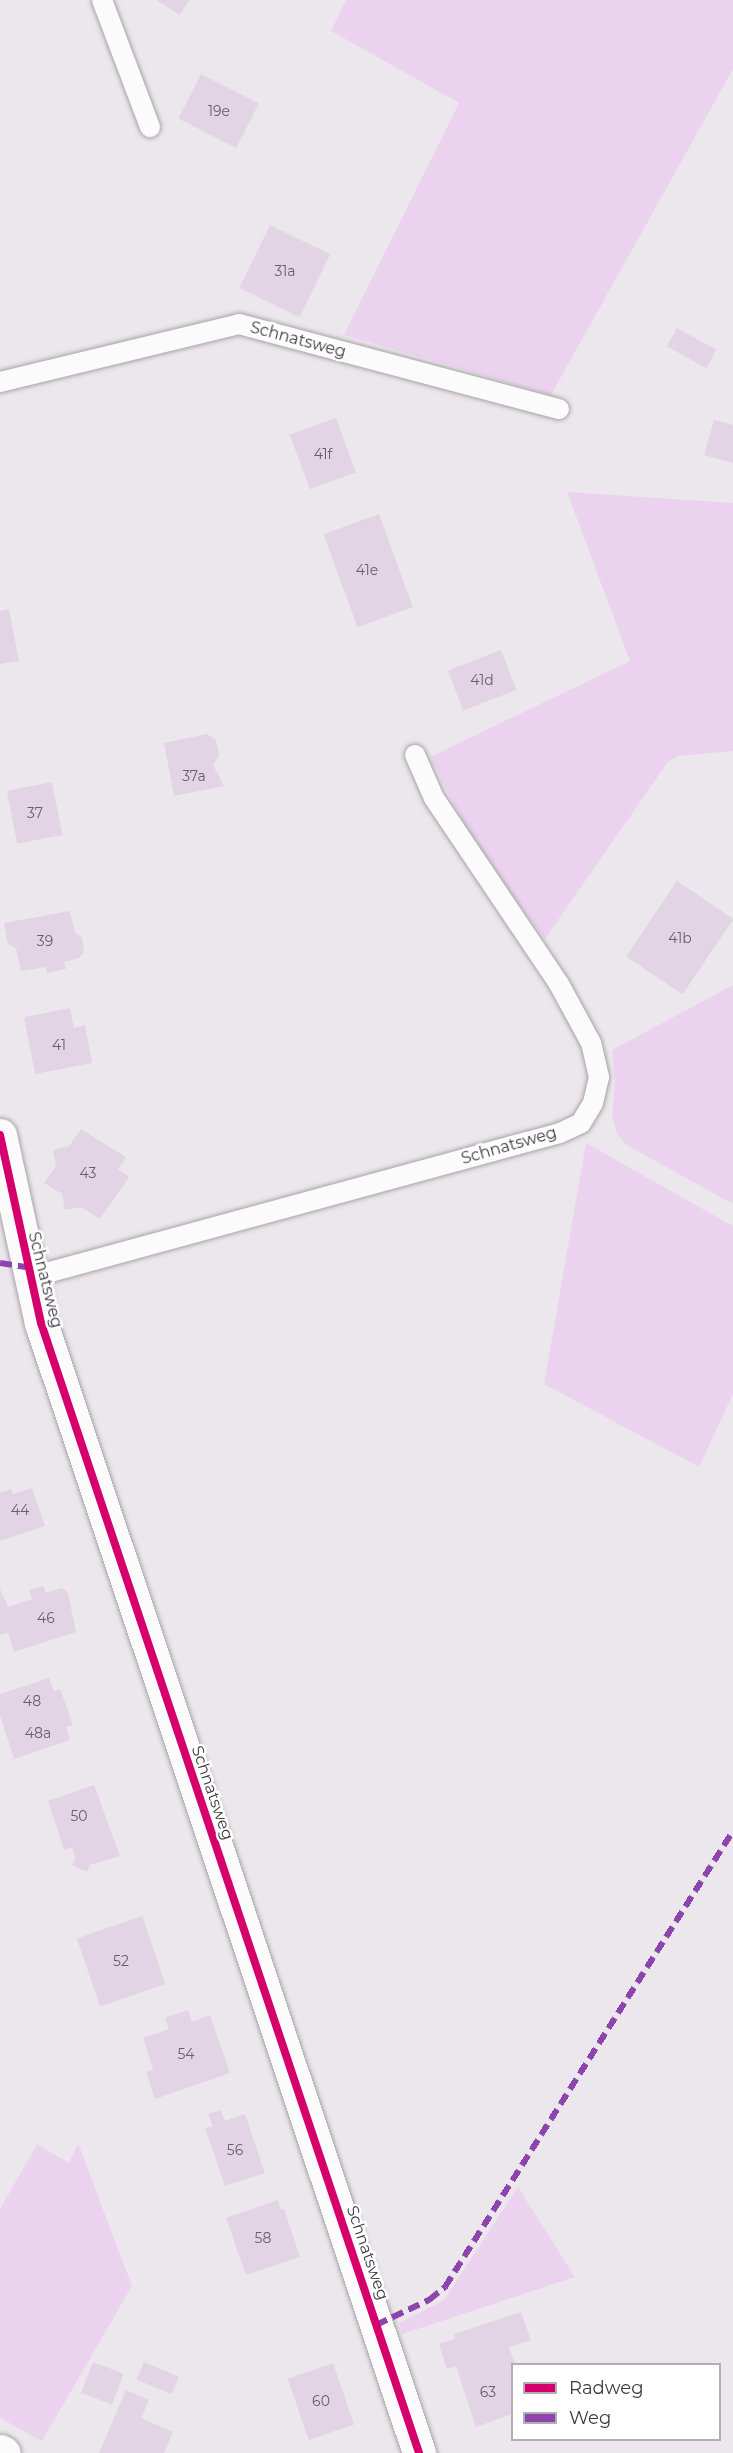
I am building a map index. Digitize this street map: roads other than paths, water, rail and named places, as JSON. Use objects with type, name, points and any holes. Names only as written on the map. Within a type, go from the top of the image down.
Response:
[{"type":"street","name":"Schnatsweg","points":[[0,1135],[28,1278],[419,2453]]},
{"type":"street","points":[[0,2451],[4,2453]]},
{"type":"lane","points":[[102,0],[150,128]]},
{"type":"lane","name":"Schnatsweg","points":[[0,382],[239,324],[559,409]]},
{"type":"lane","name":"Schnatsweg","points":[[28,1278],[560,1132],[581,1123],[593,1103],[599,1077],[591,1043],[559,984],[434,798],[415,755]]}]
